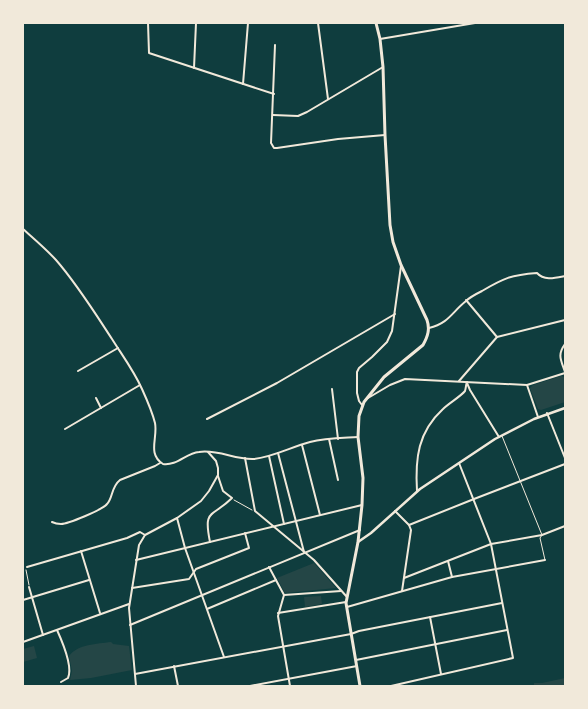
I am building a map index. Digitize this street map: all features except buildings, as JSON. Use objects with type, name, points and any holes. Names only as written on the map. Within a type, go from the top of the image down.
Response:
[{"type":"main road","points":[[360,686],[346,607],[360,530],[362,505],[363,478],[358,437],[359,416],[367,398],[384,377],[423,345],[427,338],[428,328],[427,320],[401,265],[393,242],[390,225],[383,67],[380,39],[376,23]]},
{"type":"street","points":[[148,23],[149,53],[274,94]]},
{"type":"street","points":[[194,68],[196,23]]},
{"type":"street","points":[[243,84],[248,23]]},
{"type":"street","points":[[318,23],[328,99]]},
{"type":"street","points":[[380,39],[475,23]]},
{"type":"street","points":[[275,45],[272,142],[274,148],[338,139],[385,135]]},
{"type":"street","points":[[273,115],[298,116],[383,67]]},
{"type":"street","points":[[23,228],[56,260],[73,282],[118,348],[140,385],[156,424],[156,435],[153,450],[156,458],[160,462],[167,465],[172,464],[193,453],[207,452],[221,452],[254,459],[269,456],[302,444],[329,439],[358,437]]},
{"type":"street","points":[[363,406],[359,401],[357,393],[357,370],[387,342],[392,331],[401,265]]},
{"type":"street","points":[[428,328],[444,323],[466,300],[503,279],[516,274],[537,272],[541,277],[548,278],[565,276]]},
{"type":"street","points":[[466,300],[497,338]]},
{"type":"street","points":[[207,420],[277,383],[395,314]]},
{"type":"street","points":[[459,381],[497,338],[565,320]]},
{"type":"street","points":[[367,398],[390,385],[405,379],[527,385],[565,372],[560,355],[565,344]]},
{"type":"street","points":[[78,371],[118,348]]},
{"type":"street","points":[[467,382],[470,390],[501,436]]},
{"type":"street","points":[[417,491],[416,466],[418,450],[424,434],[435,417],[465,390],[467,382]]},
{"type":"street","points":[[65,429],[140,385]]},
{"type":"street","points":[[527,385],[538,417]]},
{"type":"street","points":[[332,389],[338,439]]},
{"type":"street","points":[[96,398],[101,408]]},
{"type":"street","points":[[358,542],[372,533],[417,491],[459,463],[501,436],[538,417],[565,408]]},
{"type":"street","points":[[548,414],[565,458]]},
{"type":"street","points":[[329,439],[338,480]]},
{"type":"street","points":[[302,444],[320,515]]},
{"type":"street","points":[[207,452],[216,461],[218,475],[223,491],[232,498],[212,513],[207,520],[210,542]]},
{"type":"street","points":[[278,453],[304,552]]},
{"type":"street","points":[[269,456],[284,524]]},
{"type":"street","points":[[245,458],[255,511],[314,560],[347,597]]},
{"type":"street","points":[[52,522],[60,524],[75,520],[107,504],[116,484],[120,480],[155,466],[160,462]]},
{"type":"street","points":[[391,686],[513,658],[502,603],[497,568],[491,544],[459,463]]},
{"type":"street","points":[[409,525],[565,464]]},
{"type":"street","points":[[136,686],[130,625],[130,603],[139,545],[145,535],[177,518],[201,500],[214,484],[218,475]]},
{"type":"street","points":[[136,560],[362,505]]},
{"type":"street","points":[[395,511],[409,525],[411,530],[402,591]]},
{"type":"street","points":[[177,518],[185,548],[224,657]]},
{"type":"street","points":[[404,578],[491,544],[542,535],[565,526]]},
{"type":"street","points":[[130,625],[360,530]]},
{"type":"street","points":[[27,567],[127,538],[140,532],[145,535]]},
{"type":"street","points":[[132,588],[189,579],[196,569],[249,548],[245,533]]},
{"type":"street","points":[[81,551],[100,614]]},
{"type":"street","points":[[346,607],[452,577],[545,560]]},
{"type":"street","points":[[448,561],[452,577]]},
{"type":"street","points":[[269,567],[284,596],[278,616],[290,686]]},
{"type":"street","points":[[23,600],[89,580]]},
{"type":"street","points":[[207,609],[276,580]]},
{"type":"street","points":[[29,587],[43,635]]},
{"type":"street","points":[[284,596],[341,591]]},
{"type":"street","points":[[278,613],[346,602]]},
{"type":"street","points":[[23,642],[130,603]]},
{"type":"street","points":[[135,674],[351,634],[359,631],[502,603]]},
{"type":"street","points":[[430,617],[442,674]]},
{"type":"street","points":[[57,630],[65,648],[69,673],[68,678],[61,682]]},
{"type":"street","points":[[356,660],[508,630]]},
{"type":"street","points":[[174,666],[178,686]]},
{"type":"street","points":[[250,686],[357,666]]},
{"type":"lane","points":[[501,436],[542,535],[540,538],[545,560]]},
{"type":"path","points":[[232,498],[255,511]]},
{"type":"path","points":[[27,567],[25,567],[29,587]]},
{"type":"shaded area","points":[[561,376],[565,379],[565,402],[541,410],[538,409],[530,388],[533,385]]},
{"type":"shaded area","points":[[314,563],[336,588],[285,593],[277,578]]},
{"type":"shaded area","points":[[321,596],[322,604],[305,607],[304,597]]},
{"type":"shaded area","points":[[111,642],[113,644],[129,646],[132,670],[91,678],[70,680],[72,671],[69,656],[73,652],[88,645]]},
{"type":"shaded area","points":[[34,646],[37,658],[23,662],[23,649]]},
{"type":"shaded area","points":[[565,678],[565,686],[534,686],[534,683],[542,683]]}]
